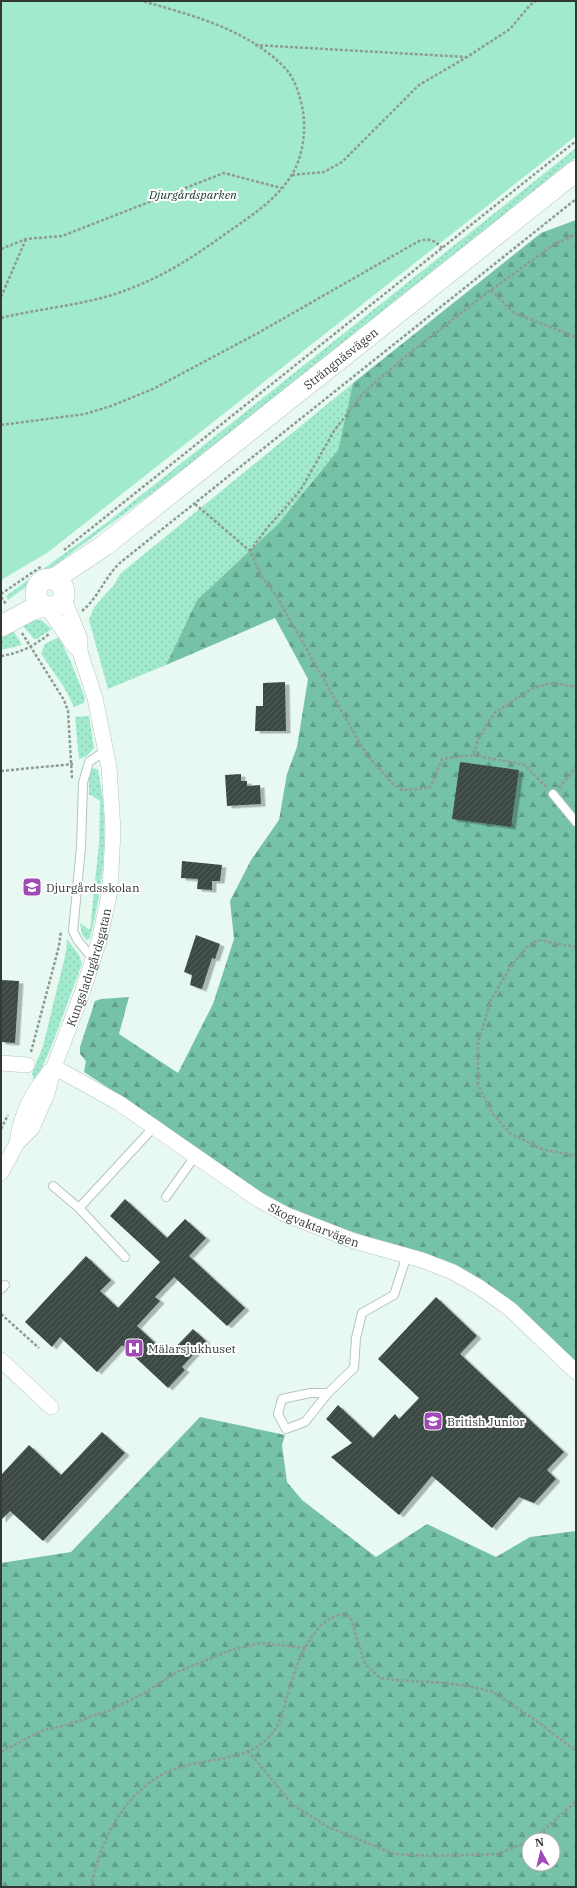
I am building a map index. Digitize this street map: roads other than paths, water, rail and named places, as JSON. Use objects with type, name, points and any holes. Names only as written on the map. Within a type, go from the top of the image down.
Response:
[{"type":"main road","name":"Strängnäsvägen","points":[[5,611],[51,591],[105,545],[576,171]]},
{"type":"street","name":"Kungsladugårdsgatan","points":[[1,1174],[17,1144],[32,1128],[47,1094],[54,1067],[93,959],[110,891],[113,830],[110,767],[95,698],[80,652],[71,642],[51,591]]},
{"type":"street","points":[[1,1063],[27,1065]]},
{"type":"street","name":"Skogvaktarvägen","points":[[54,1067],[119,1103],[259,1200],[287,1215],[354,1241],[407,1256],[453,1272],[480,1287],[510,1310],[576,1372]]},
{"type":"street","points":[[1,1360],[50,1407]]},
{"type":"lane","points":[[93,959],[78,941],[73,931],[81,847],[83,783],[89,762],[106,750]]},
{"type":"lane","points":[[553,794],[576,822]]},
{"type":"lane","points":[[79,1208],[154,1127]]},
{"type":"lane","points":[[166,1197],[196,1155]]},
{"type":"lane","points":[[53,1186],[79,1208],[125,1257]]},
{"type":"lane","points":[[328,1393],[310,1392],[282,1399],[278,1414],[286,1429],[305,1422],[328,1393],[354,1368],[356,1338],[362,1313],[394,1294],[407,1256]]},
{"type":"place","name":"Djurgårdsskolan","points":[[32,887]]},
{"type":"place","name":"Mälarsjukhuset","points":[[134,1348]]},
{"type":"place","name":"British Junior","points":[[433,1421]]},
{"type":"park label","name":"Djurgårdsparken","points":[[193,194]]}]
